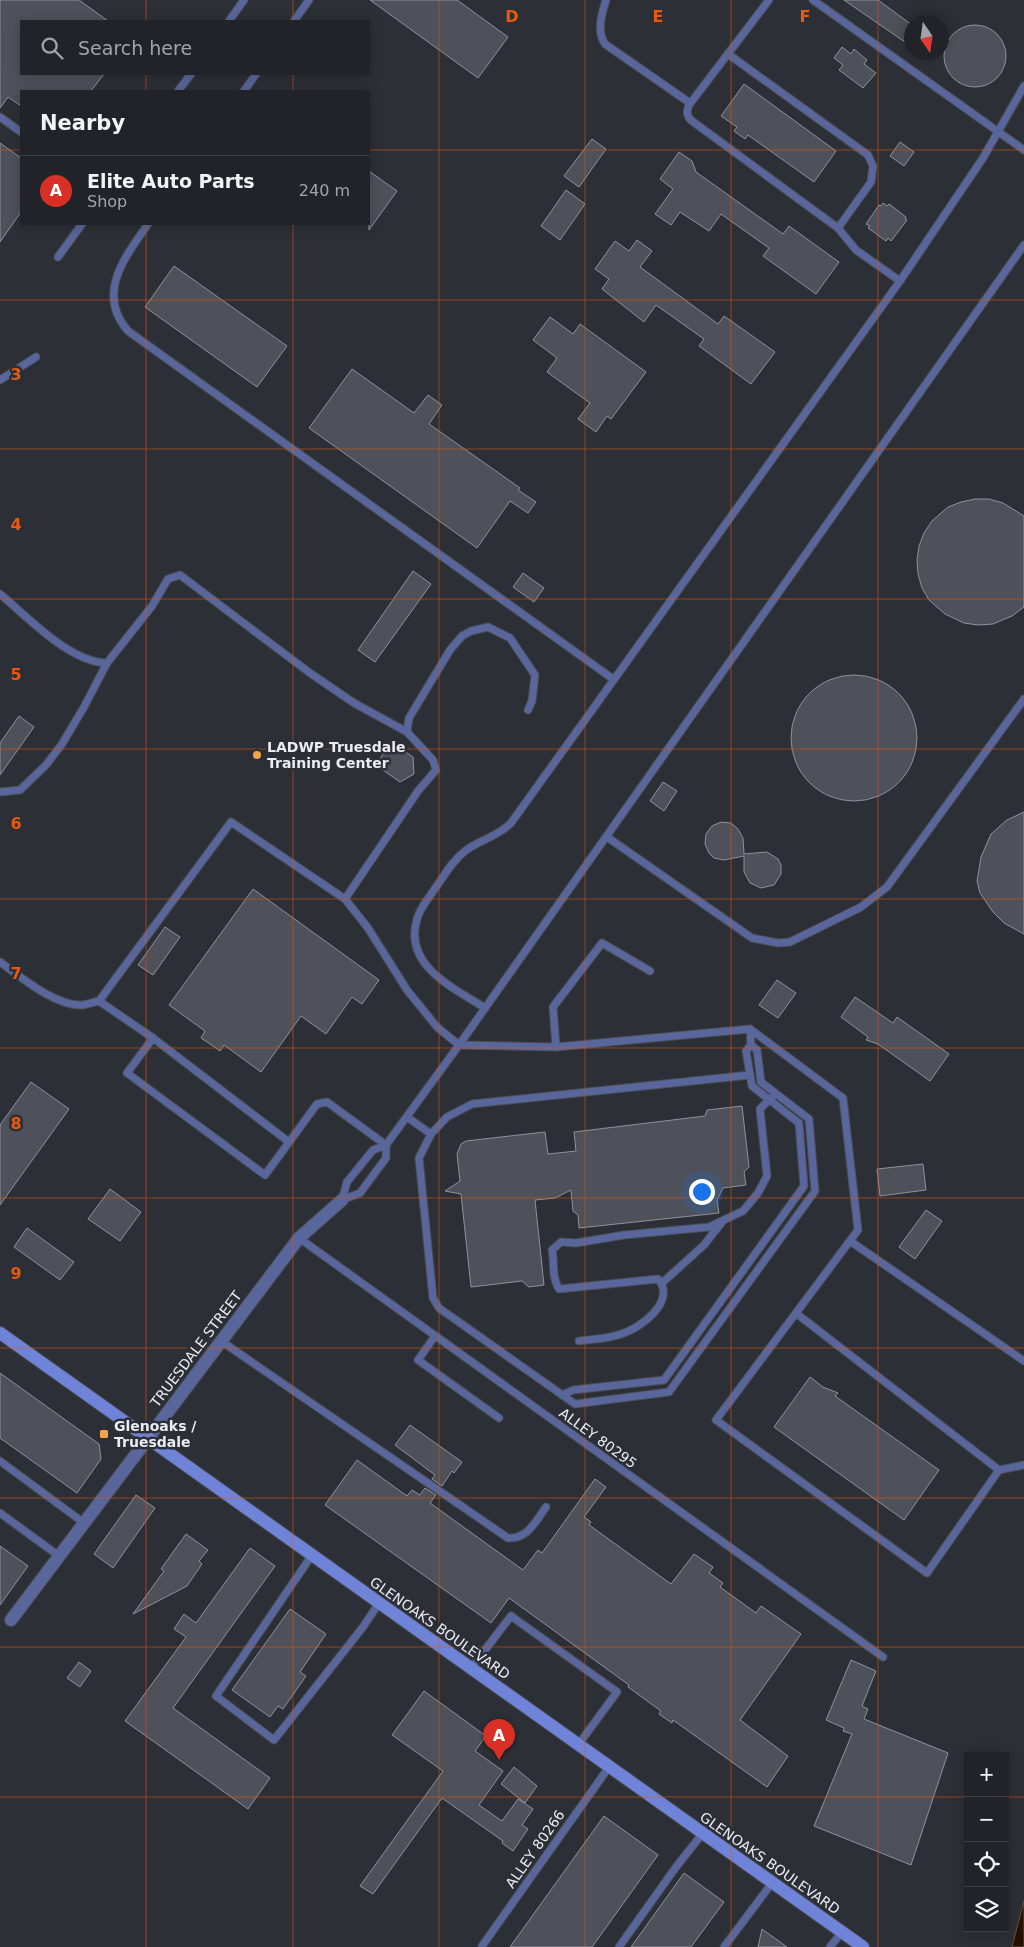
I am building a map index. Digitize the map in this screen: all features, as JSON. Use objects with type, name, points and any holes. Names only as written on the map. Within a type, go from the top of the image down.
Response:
[{"type":"main road","name":"GLENOAKS BOULEVARD","points":[[0,1333],[863,1947]]},
{"type":"street","name":"TRUESDALE STREET","points":[[10,1620],[299,1238],[342,1200]]},
{"type":"lane","points":[[230,20],[244,0]]},
{"type":"lane","points":[[295,20],[309,0]]},
{"type":"lane","points":[[606,0],[600,27],[601,36],[605,44],[690,103]]},
{"type":"lane","points":[[769,0],[690,103],[687,111],[692,121],[838,228],[856,250],[900,280]]},
{"type":"lane","points":[[813,0],[1024,150]]},
{"type":"lane","points":[[728,54],[868,156],[873,171],[871,182],[838,228]]},
{"type":"lane","points":[[179,90],[189,75]]},
{"type":"lane","points":[[245,90],[255,75]]},
{"type":"lane","points":[[486,1008],[437,977],[424,964],[416,941],[417,918],[423,906],[461,854],[511,823],[900,280],[983,158],[1024,86]]},
{"type":"lane","points":[[0,117],[20,131]]},
{"type":"lane","points":[[58,257],[81,225]]},
{"type":"lane","points":[[147,225],[123,259],[115,281],[117,312],[128,331],[613,679]]},
{"type":"lane","points":[[342,1200],[347,1182],[373,1150],[386,1145],[460,1044],[1024,245]]},
{"type":"lane","points":[[0,380],[36,357]]},
{"type":"lane","points":[[0,792],[20,790],[46,765],[66,736],[107,663],[152,606],[168,579],[180,575],[354,703],[407,732],[433,760],[436,770],[418,791],[345,899]]},
{"type":"lane","points":[[0,594],[67,650],[96,663],[107,663]]},
{"type":"lane","points":[[407,732],[409,718],[450,650],[462,636],[471,630],[488,627],[510,638],[535,674],[532,701],[528,710]]},
{"type":"lane","points":[[607,837],[752,938],[778,944],[790,942],[861,907],[888,887],[1024,699]]},
{"type":"lane","points":[[0,962],[39,990],[58,1000],[82,1005],[99,1001],[232,822],[345,899],[368,928],[407,990],[438,1027],[460,1044],[556,1047],[750,1029],[843,1098],[858,1230],[716,1420],[927,1572],[999,1470],[1024,1465]]},
{"type":"lane","points":[[556,1047],[553,1006],[602,942],[650,971]]},
{"type":"lane","points":[[99,1001],[154,1038],[289,1142]]},
{"type":"lane","points":[[750,1029],[751,1045],[756,1050],[761,1082],[809,1119],[815,1191],[669,1392],[575,1404],[439,1308],[433,1298],[419,1158],[431,1134],[447,1117],[472,1104],[750,1075]]},
{"type":"lane","points":[[154,1038],[127,1074],[265,1175],[317,1104],[326,1102],[386,1145]]},
{"type":"lane","points":[[562,1396],[573,1390],[664,1380],[804,1186],[799,1123],[752,1086],[746,1051],[751,1045]]},
{"type":"lane","points":[[579,1341],[619,1336],[637,1328],[661,1304],[664,1294],[662,1283],[658,1279],[559,1289],[553,1280],[554,1262],[552,1250],[561,1242],[576,1243],[624,1235],[709,1226],[743,1211],[758,1193],[767,1176],[760,1109],[775,1093]]},
{"type":"lane","points":[[406,1117],[431,1134]]},
{"type":"lane","points":[[342,1200],[360,1193],[386,1158],[386,1145]]},
{"type":"lane","points":[[662,1283],[704,1245],[723,1220]]},
{"type":"lane","name":"ALLEY 80295","points":[[299,1238],[883,1657]]},
{"type":"lane","points":[[850,1241],[1024,1361]]},
{"type":"lane","points":[[797,1314],[999,1470]]},
{"type":"lane","points":[[435,1336],[418,1360],[499,1418]]},
{"type":"lane","points":[[221,1341],[508,1538],[518,1538],[526,1534],[546,1507]]},
{"type":"lane","points":[[0,1461],[84,1523]]},
{"type":"lane","points":[[0,1513],[59,1556]]},
{"type":"lane","points":[[312,1555],[216,1696],[274,1740],[363,1627],[379,1603]]},
{"type":"lane","points":[[472,1667],[512,1616],[617,1692],[578,1745]]},
{"type":"lane","name":"ALLEY 80266","points":[[483,1946],[609,1767]]},
{"type":"lane","points":[[619,1947],[676,1867],[703,1833]]},
{"type":"lane","points":[[724,1947],[730,1943],[772,1883]]},
{"type":"lane","points":[[830,1947],[842,1932]]},
{"type":"shaded area","points":[[1024,1901],[1024,1947],[1012,1947]]},
{"type":"building","points":[[0,0],[79,0],[107,20],[20,20],[20,75],[103,75],[92,90],[20,90],[20,105],[8,97],[0,108]]},
{"type":"building","points":[[370,0],[457,0],[508,37],[478,78]]},
{"type":"building","points":[[844,0],[878,0],[904,19],[904,41]]},
{"type":"building","points":[[975,25],[987,27],[1001,39],[1005,50],[1004,68],[997,78],[987,85],[975,87],[963,85],[953,78],[946,68],[945,60],[949,60],[949,39],[963,27]]},
{"type":"building","points":[[842,47],[851,54],[854,49],[867,60],[864,64],[876,73],[863,88],[839,70],[843,65],[834,58]]},
{"type":"building","points":[[744,84],[836,151],[814,182],[748,135],[745,139],[734,131],[737,127],[721,116]]},
{"type":"building","points":[[592,139],[606,149],[579,187],[564,176]]},
{"type":"building","points":[[900,142],[914,152],[904,166],[890,156]]},
{"type":"building","points":[[0,143],[20,157],[20,213],[0,242]]},
{"type":"building","points":[[679,152],[692,161],[696,172],[783,234],[789,226],[839,262],[816,294],[763,256],[769,248],[721,214],[709,231],[680,212],[671,225],[655,214],[673,189],[660,179]]},
{"type":"building","points":[[370,172],[397,191],[369,230],[370,225]]},
{"type":"building","points":[[566,190],[585,204],[560,240],[541,226]]},
{"type":"building","points":[[883,203],[887,206],[889,204],[906,217],[905,219],[907,220],[891,241],[888,238],[886,241],[868,228],[870,226],[866,224],[879,205],[881,206]]},
{"type":"building","points":[[637,240],[652,251],[640,267],[718,324],[724,316],[775,352],[751,384],[699,346],[704,339],[656,305],[644,322],[602,289],[609,279],[595,269],[615,241],[629,251]]},
{"type":"building","points":[[174,266],[287,346],[257,387],[145,307]]},
{"type":"building","points":[[550,317],[573,334],[580,324],[646,372],[611,419],[607,416],[596,432],[578,419],[590,403],[547,372],[557,358],[533,340]]},
{"type":"building","points":[[352,369],[414,413],[428,395],[442,405],[429,424],[520,488],[518,490],[536,502],[528,513],[510,501],[477,548],[309,428]]},
{"type":"building","points":[[975,499],[989,499],[1003,503],[1024,516],[1024,607],[1012,616],[993,624],[978,625],[964,623],[945,614],[929,600],[922,588],[918,574],[919,546],[924,533],[932,521],[948,507]]},
{"type":"building","points":[[413,571],[431,584],[375,662],[358,650]]},
{"type":"building","points":[[523,573],[544,588],[534,602],[513,587]]},
{"type":"building","points":[[854,675],[878,680],[889,685],[899,693],[907,703],[912,714],[917,738],[912,762],[907,773],[899,783],[889,791],[878,796],[854,801],[830,796],[819,791],[809,783],[801,773],[796,762],[791,738],[796,714],[801,703],[809,693],[819,685],[830,680]]},
{"type":"building","points":[[19,716],[34,727],[0,775],[0,743]]},
{"type":"building","points":[[391,742],[413,757],[414,774],[400,782],[376,765]]},
{"type":"building","points":[[663,782],[677,791],[664,811],[650,801]]},
{"type":"building","points":[[1024,812],[1024,934],[1004,923],[993,912],[980,893],[977,881],[981,857],[991,834],[1007,820]]},
{"type":"building","points":[[721,822],[731,823],[738,829],[743,838],[744,854],[767,852],[778,859],[781,865],[781,874],[774,885],[761,888],[750,883],[744,872],[744,856],[724,860],[714,858],[709,853],[705,844],[706,834],[712,826]]},
{"type":"building","points":[[253,889],[379,980],[362,1004],[352,997],[326,1034],[301,1016],[261,1072],[224,1045],[220,1051],[201,1038],[205,1031],[169,1005]]},
{"type":"building","points":[[165,927],[180,937],[153,975],[138,965]]},
{"type":"building","points":[[777,980],[796,993],[778,1018],[759,1005]]},
{"type":"building","points":[[855,997],[893,1023],[897,1017],[949,1054],[930,1081],[878,1044],[866,1040],[868,1037],[841,1017]]},
{"type":"building","points":[[31,1082],[69,1109],[0,1205],[0,1125]]},
{"type":"building","points":[[742,1106],[749,1167],[744,1172],[746,1185],[723,1188],[717,1200],[719,1213],[579,1228],[578,1215],[573,1211],[571,1190],[555,1198],[535,1200],[544,1285],[529,1287],[522,1281],[471,1287],[461,1194],[445,1191],[460,1181],[457,1154],[461,1144],[466,1141],[545,1132],[548,1154],[576,1151],[574,1132],[705,1116],[707,1110]]},
{"type":"building","points":[[923,1164],[926,1190],[880,1196],[877,1169]]},
{"type":"building","points":[[110,1189],[141,1212],[120,1241],[88,1219]]},
{"type":"building","points":[[926,1210],[942,1221],[915,1259],[899,1247]]},
{"type":"building","points":[[27,1228],[74,1262],[60,1280],[14,1247]]},
{"type":"building","points":[[0,1373],[99,1444],[101,1459],[77,1493],[0,1438]]},
{"type":"building","points":[[810,1377],[823,1387],[838,1393],[835,1396],[939,1470],[904,1520],[774,1427]]},
{"type":"building","points":[[410,1425],[462,1462],[454,1473],[452,1471],[442,1486],[432,1479],[435,1475],[395,1445]]},
{"type":"building","points":[[357,1460],[407,1496],[412,1490],[420,1495],[425,1488],[436,1495],[430,1503],[523,1570],[538,1550],[542,1553],[595,1479],[606,1487],[584,1517],[591,1522],[589,1525],[671,1584],[694,1554],[713,1567],[709,1573],[723,1583],[720,1587],[756,1613],[761,1606],[801,1634],[740,1720],[788,1756],[767,1787],[673,1720],[672,1723],[659,1714],[661,1711],[628,1687],[629,1685],[509,1598],[491,1623],[325,1505]]},
{"type":"building","points":[[136,1495],[155,1508],[113,1568],[94,1554]]},
{"type":"building","points":[[186,1534],[208,1550],[199,1561],[202,1564],[187,1586],[133,1614],[164,1571],[161,1569]]},
{"type":"building","points":[[0,1546],[28,1566],[0,1605]]},
{"type":"building","points":[[250,1548],[275,1566],[173,1708],[270,1778],[248,1809],[125,1721],[186,1637],[174,1629],[184,1614],[196,1623]]},
{"type":"building","points":[[290,1609],[326,1634],[300,1672],[306,1676],[283,1709],[278,1706],[270,1717],[232,1690]]},
{"type":"building","points":[[851,1660],[876,1671],[862,1706],[868,1709],[864,1719],[948,1753],[911,1865],[814,1826],[852,1734],[843,1731],[844,1728],[826,1720]]},
{"type":"building","points":[[79,1662],[91,1671],[80,1687],[67,1678]]},
{"type":"building","points":[[424,1691],[486,1736],[475,1751],[503,1771],[479,1805],[502,1821],[518,1799],[533,1809],[522,1825],[528,1829],[513,1851],[502,1843],[503,1841],[442,1798],[373,1894],[360,1886],[443,1771],[392,1735]]},
{"type":"building","points":[[514,1767],[537,1786],[525,1803],[501,1784]]},
{"type":"building","points":[[604,1816],[658,1855],[592,1947],[510,1947]]},
{"type":"building","points":[[684,1873],[724,1902],[691,1947],[631,1947]]},
{"type":"building","points":[[762,1929],[787,1947],[758,1947]]},
{"type":"place","name":"LADWP Truesdale Training Center","points":[[257,755]]},
{"type":"place","name":"Glenoaks / Truesdale","points":[[104,1434]]},
{"type":"place","name":"Elite Auto Parts","points":[[499,1760]]}]
